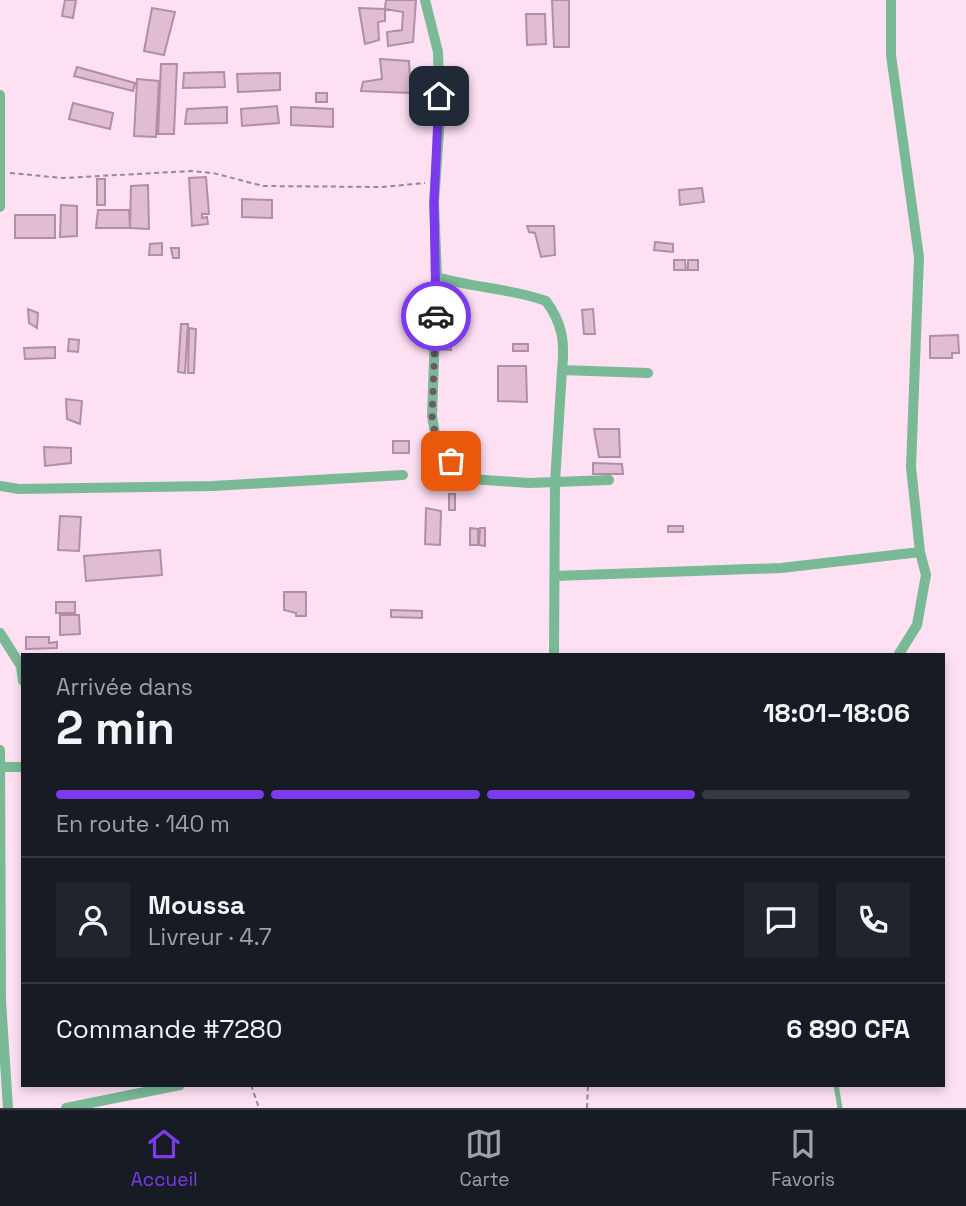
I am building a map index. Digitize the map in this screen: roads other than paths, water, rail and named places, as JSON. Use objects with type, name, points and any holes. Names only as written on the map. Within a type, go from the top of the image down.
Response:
[{"type":"street","points":[[425,0],[438,52],[440,118],[435,182],[437,276],[432,416],[437,445],[470,479],[555,482],[609,480]]},
{"type":"street","points":[[891,0],[891,55],[919,257],[911,467],[920,552],[926,575],[917,625],[900,653]]},
{"type":"street","points":[[0,95],[0,207]]},
{"type":"street","points":[[437,276],[474,286],[510,290],[546,301],[562,329],[565,345],[555,482],[554,653]]},
{"type":"street","points":[[562,370],[648,373]]},
{"type":"street","points":[[0,486],[19,489],[213,486],[403,475]]},
{"type":"street","points":[[555,576],[781,568],[920,552]]},
{"type":"street","points":[[0,633],[21,666]]},
{"type":"street","points":[[0,750],[1,1001],[8,1108]]},
{"type":"street","points":[[1,766],[21,767]]},
{"type":"street","points":[[66,1108],[170,1087]]},
{"type":"lane","points":[[835,1087],[840,1108]]}]
